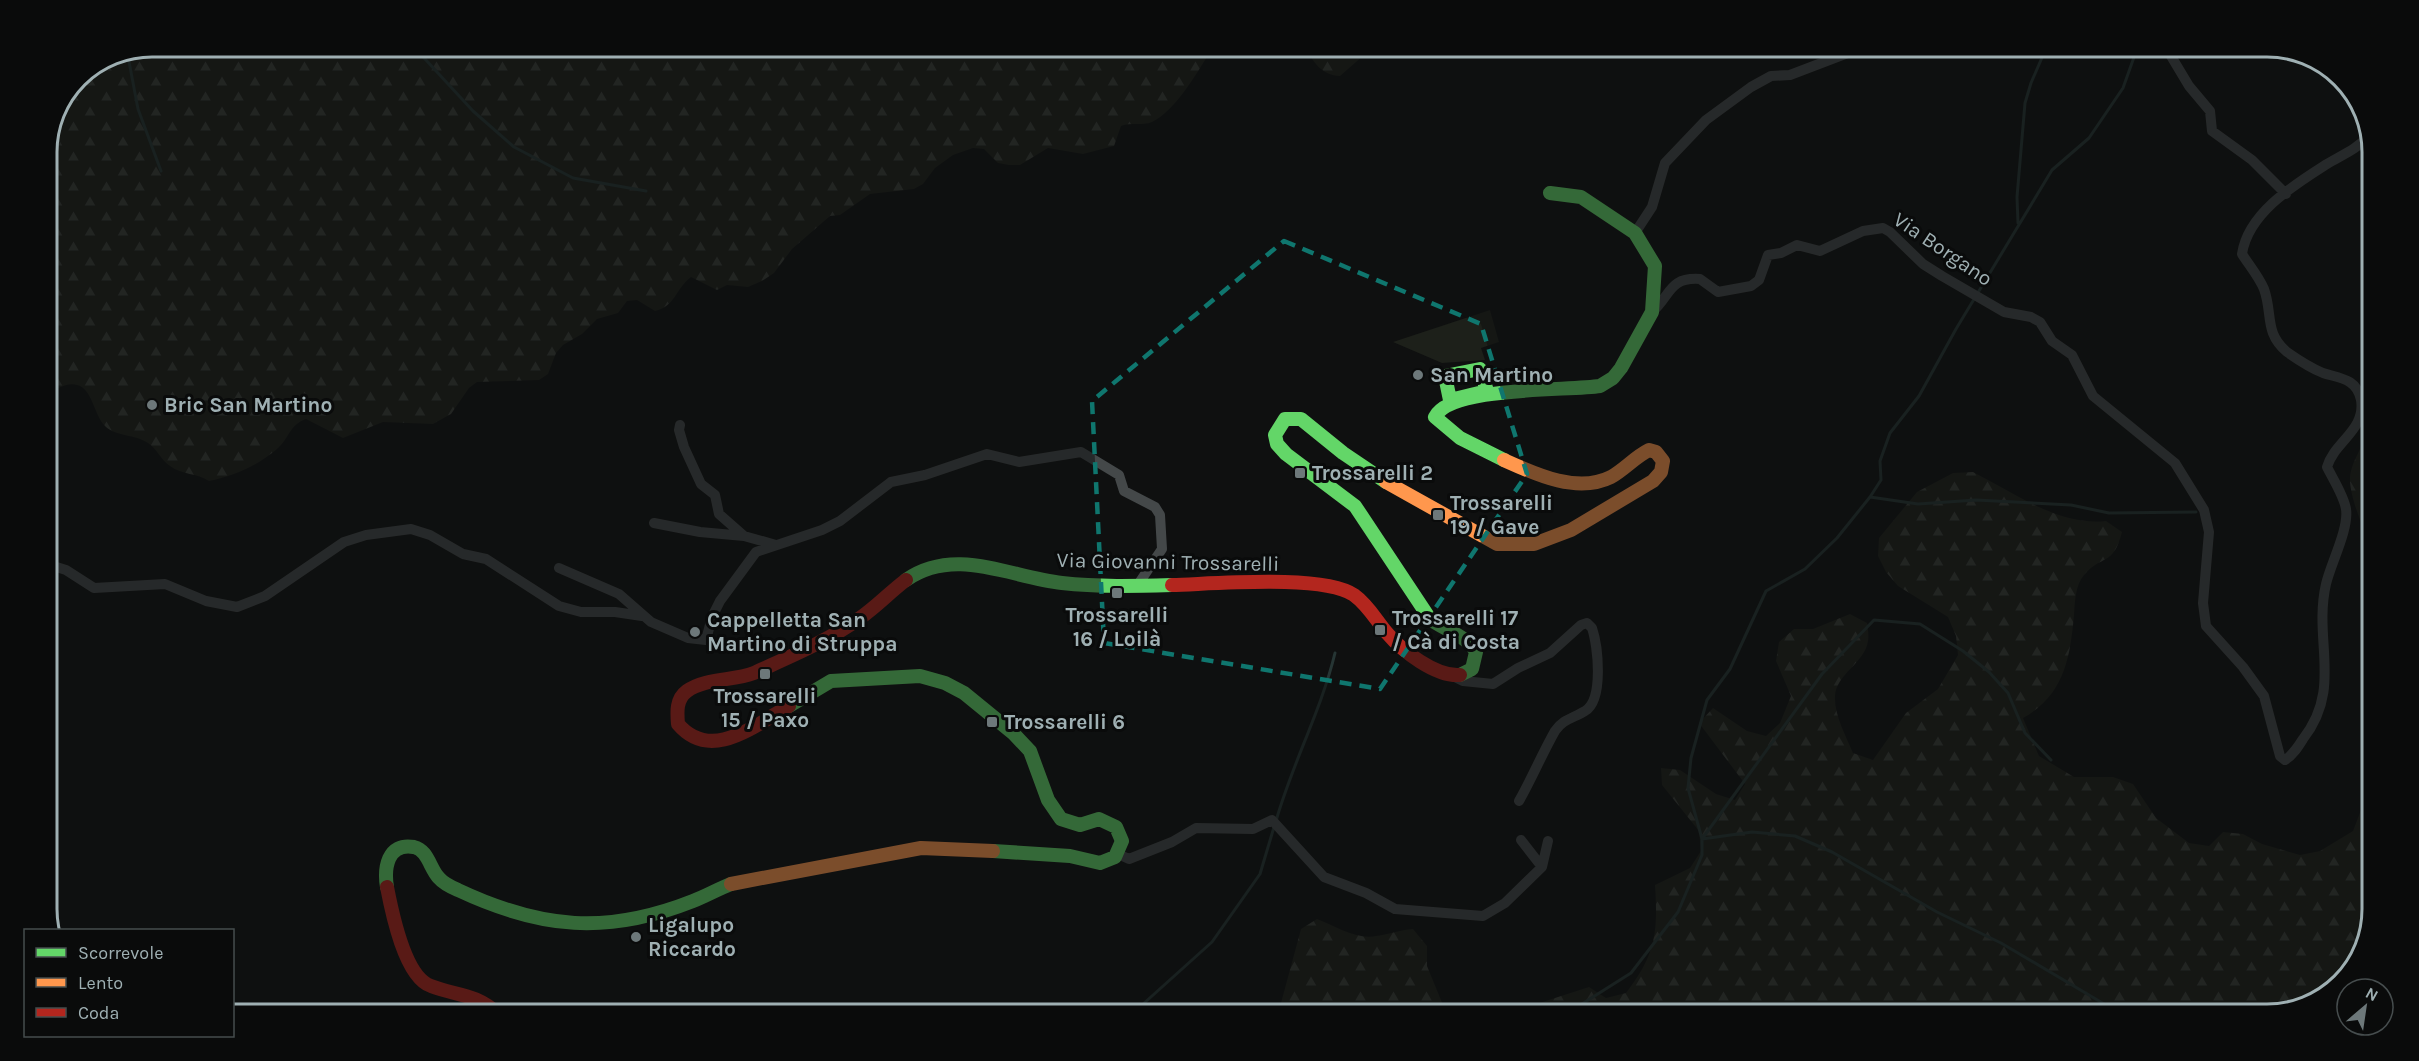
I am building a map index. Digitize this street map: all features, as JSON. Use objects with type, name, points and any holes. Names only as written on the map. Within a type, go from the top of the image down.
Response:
[{"type":"street","points":[[1635,233],[1653,207],[1665,163],[1706,120],[1751,87],[1771,76],[1790,75],[1837,57]]},
{"type":"street","points":[[2172,57],[2189,86],[2210,111],[2212,131],[2252,160],[2286,194],[2325,166],[2362,144]]},
{"type":"street","points":[[1455,676],[1472,669],[1476,659],[1475,647],[1470,641],[1438,626],[1423,611],[1355,506],[1281,449],[1275,435],[1281,423],[1289,417],[1301,419],[1343,453],[1394,486],[1497,544],[1516,546],[1550,539],[1593,518],[1657,478],[1663,461],[1656,452],[1649,450],[1602,481],[1583,486],[1566,483],[1509,462],[1443,426],[1437,420],[1445,406],[1494,393],[1559,388],[1582,389],[1600,386],[1613,378],[1621,368],[1652,312],[1655,266],[1635,233],[1581,197],[1550,193]]},
{"type":"street","name":"Via Borgano","points":[[1652,312],[1668,289],[1677,283],[1700,279],[1718,292],[1751,286],[1759,280],[1768,255],[1781,253],[1797,245],[1820,251],[1863,231],[1882,228],[1890,232],[1923,264],[1942,276],[2004,312],[2031,317],[2040,322],[2052,341],[2072,356],[2093,396],[2175,463],[2204,510],[2209,532],[2204,582],[2203,615],[2206,626],[2243,667],[2264,696],[2283,760],[2290,756],[2312,727],[2324,702],[2325,664],[2322,623],[2326,585],[2346,520],[2346,508],[2327,467],[2330,456],[2352,432],[2361,415],[2361,398],[2354,385],[2341,376],[2323,373],[2278,344],[2270,330],[2269,309],[2263,288],[2242,254],[2244,244],[2263,212],[2286,194]]},
{"type":"street","points":[[680,425],[680,436],[698,479],[715,495],[719,514],[744,536]]},
{"type":"street","points":[[57,567],[66,570],[94,588],[165,584],[206,601],[237,607],[265,596],[344,542],[366,535],[411,530],[430,536],[463,554],[486,560],[559,606],[581,612],[615,612],[642,616],[688,638],[706,640],[712,617],[732,581],[756,552],[809,536],[832,525],[891,482],[925,475],[987,454],[1019,462],[1084,452],[1119,475],[1121,484],[1128,494],[1155,507],[1160,515],[1162,549],[1137,586]]},
{"type":"street","points":[[654,523],[700,532],[744,536],[777,545]]},
{"type":"street","name":"Via Giovanni Trossarelli","points":[[1118,854],[1122,841],[1118,831],[1111,823],[1099,819],[1075,825],[1057,816],[1048,800],[1036,763],[1013,733],[964,693],[945,683],[921,676],[831,681],[731,739],[720,743],[701,742],[682,731],[678,724],[676,710],[686,692],[701,683],[750,675],[803,650],[862,616],[897,584],[933,567],[986,564],[1034,580],[1137,586],[1253,584],[1326,586],[1345,590],[1371,611],[1403,650],[1455,676]]},
{"type":"street","points":[[559,568],[619,594],[636,606],[642,616]]},
{"type":"street","points":[[1455,676],[1462,681],[1493,684],[1518,668],[1550,653],[1585,623],[1592,628],[1599,684],[1595,698],[1585,711],[1568,718],[1556,731],[1519,801]]},
{"type":"street","points":[[486,1004],[465,993],[432,987],[417,977],[406,956],[386,879],[385,866],[394,851],[408,846],[418,848],[428,858],[440,880],[462,892],[534,918],[579,925],[681,906],[705,897],[719,887],[740,881],[921,848],[939,847],[1070,856],[1100,863],[1108,862],[1118,854],[1129,859],[1172,842],[1196,828],[1253,829],[1272,820],[1324,877],[1335,884],[1366,893],[1395,909],[1472,916],[1488,914],[1505,903],[1542,867],[1548,841]]},
{"type":"street","points":[[1521,840],[1542,867]]},
{"type":"highlighted area","points":[[1284,241],[1481,324],[1527,474],[1380,689],[1104,643],[1092,401]]},
{"type":"green space","points":[[152,57],[1207,57],[1170,109],[1152,122],[1121,126],[1114,146],[1083,154],[1048,148],[1020,165],[998,163],[984,149],[973,148],[953,155],[935,168],[923,184],[914,189],[870,194],[840,215],[830,216],[792,249],[774,273],[762,281],[748,287],[727,285],[717,290],[691,277],[662,309],[655,311],[637,300],[627,301],[618,313],[597,319],[582,334],[563,345],[556,353],[548,374],[539,380],[477,382],[469,388],[451,414],[433,424],[383,422],[343,438],[306,419],[296,425],[281,445],[269,455],[236,473],[209,481],[175,469],[143,440],[109,430],[101,421],[90,396],[82,387],[69,385],[57,389],[57,146],[60,127],[77,94],[89,81],[115,64]]},
{"type":"green space","points":[[1362,57],[1340,76],[1323,71],[1311,58]]},
{"type":"green space","points":[[1490,310],[1499,342],[1481,348],[1485,360],[1442,363],[1393,342]]},
{"type":"green space","points":[[2362,444],[2362,523],[2350,485],[2353,464]]},
{"type":"green space","points":[[1973,472],[2054,513],[2088,521],[2106,521],[2122,532],[2115,551],[2090,569],[2079,584],[2067,661],[2056,687],[2037,709],[2023,718],[2039,756],[2074,777],[2113,777],[2133,784],[2156,818],[2189,843],[2209,846],[2223,832],[2243,834],[2262,844],[2300,855],[2320,851],[2353,831],[2362,807],[2360,928],[2349,957],[2330,980],[2298,999],[2267,1004],[1536,1004],[1589,987],[1606,998],[1626,993],[1636,979],[1644,966],[1653,942],[1656,916],[1655,885],[1690,868],[1701,851],[1699,831],[1662,785],[1661,768],[1680,770],[1716,794],[1735,800],[1745,784],[1699,723],[1713,708],[1747,731],[1766,736],[1780,723],[1791,696],[1776,661],[1779,642],[1794,629],[1813,629],[1850,614],[1867,623],[1866,649],[1840,681],[1835,696],[1838,718],[1853,753],[1873,760],[1906,713],[1938,689],[1958,655],[1956,636],[1948,617],[1898,586],[1886,572],[1878,556],[1879,538],[1917,492],[1953,473]]},
{"type":"green space","points":[[1317,919],[1346,932],[1369,937],[1413,929],[1427,946],[1427,966],[1443,1004],[1281,1004],[1301,929]]},
{"type":"waterway","points":[[423,57],[473,111],[514,147],[573,178],[646,191]]},
{"type":"waterway","points":[[2018,223],[2017,197],[2025,103],[2042,57]]},
{"type":"waterway","points":[[1582,1004],[1631,973],[1678,912],[1702,855],[1702,839],[1688,788],[1691,758],[1707,700],[1730,669],[1766,591],[1805,569],[1837,538],[1870,497],[1881,480],[1880,461],[1890,433],[1919,396],[1956,329],[2052,170],[2089,138],[2123,88],[2134,57]]},
{"type":"waterway","points":[[129,60],[138,109],[161,171]]},
{"type":"waterway","points":[[1870,497],[1918,504],[1976,500],[2071,505],[2109,513],[2196,512]]},
{"type":"waterway","points":[[1702,839],[1822,674],[1874,620],[1920,624],[1963,651],[1989,672],[2008,693],[2025,733],[2051,760]]},
{"type":"waterway","points":[[1276,821],[1322,696],[1335,653]]},
{"type":"waterway","points":[[1143,1004],[1212,942],[1260,874],[1274,827]]},
{"type":"waterway","points":[[1702,839],[1752,832],[1795,836],[1832,852],[1937,912],[2001,943],[2104,1004]]},
{"type":"traffic: fast","points":[[1504,460],[1460,438],[1435,417],[1445,407],[1462,400],[1485,395],[1600,386],[1613,378],[1621,368],[1652,312],[1655,266],[1635,233],[1581,197],[1550,193]]},
{"type":"traffic: fast","points":[[1480,369],[1487,391],[1450,400],[1445,376],[1480,369]]},
{"type":"traffic: fast","points":[[1386,482],[1343,453],[1301,419],[1285,419],[1275,435],[1277,444],[1286,454],[1355,506],[1430,619],[1472,646],[1476,652],[1472,669],[1460,675]]},
{"type":"traffic: fast","points":[[906,580],[925,570],[944,565],[963,564],[1062,583],[1103,586],[1172,585]]},
{"type":"traffic: fast","points":[[789,706],[831,681],[920,676],[945,683],[964,693],[1013,733],[1030,751],[1048,800],[1061,819],[1080,825],[1099,819],[1116,827],[1122,841],[1115,857],[1100,863],[1070,856],[993,851]]},
{"type":"traffic: fast","points":[[387,887],[386,872],[389,858],[398,849],[405,847],[414,847],[423,852],[445,884],[488,903],[546,920],[603,923],[632,919],[662,912],[731,884]]},
{"type":"traffic: slow","points":[[1386,482],[1497,544],[1534,544],[1571,530],[1653,481],[1661,472],[1663,461],[1656,452],[1649,450],[1611,477],[1598,482],[1570,483],[1543,476],[1504,460]]},
{"type":"traffic: slow","points":[[731,884],[921,848],[993,851]]},
{"type":"traffic: jam","points":[[789,706],[748,730],[719,740],[704,740],[691,735],[678,724],[679,702],[687,691],[702,684],[754,673],[822,641],[860,618],[906,580]]},
{"type":"traffic: jam","points":[[1172,585],[1293,582],[1339,588],[1359,599],[1393,640],[1410,655],[1441,672],[1460,675]]},
{"type":"traffic: jam","points":[[387,887],[401,943],[407,958],[422,980],[431,986],[485,1004]]},
{"type":"place","name":"San Martino","points":[[1418,375]]},
{"type":"place","name":"Bric San Martino","points":[[152,405]]},
{"type":"place","name":"Trossarelli 2","points":[[1300,473]]},
{"type":"place","name":"Trossarelli 19 / Gave","points":[[1438,515]]},
{"type":"place","name":"Trossarelli 16 / Loilà","points":[[1117,593]]},
{"type":"place","name":"Trossarelli 17 / Cà di Costa","points":[[1380,630]]},
{"type":"place","name":"Cappelletta San Martino di Struppa","points":[[695,632]]},
{"type":"place","name":"Trossarelli 15 / Paxo","points":[[765,674]]},
{"type":"place","name":"Trossarelli 6","points":[[992,722]]},
{"type":"place","name":"Ligalupo Riccardo","points":[[636,937]]}]
